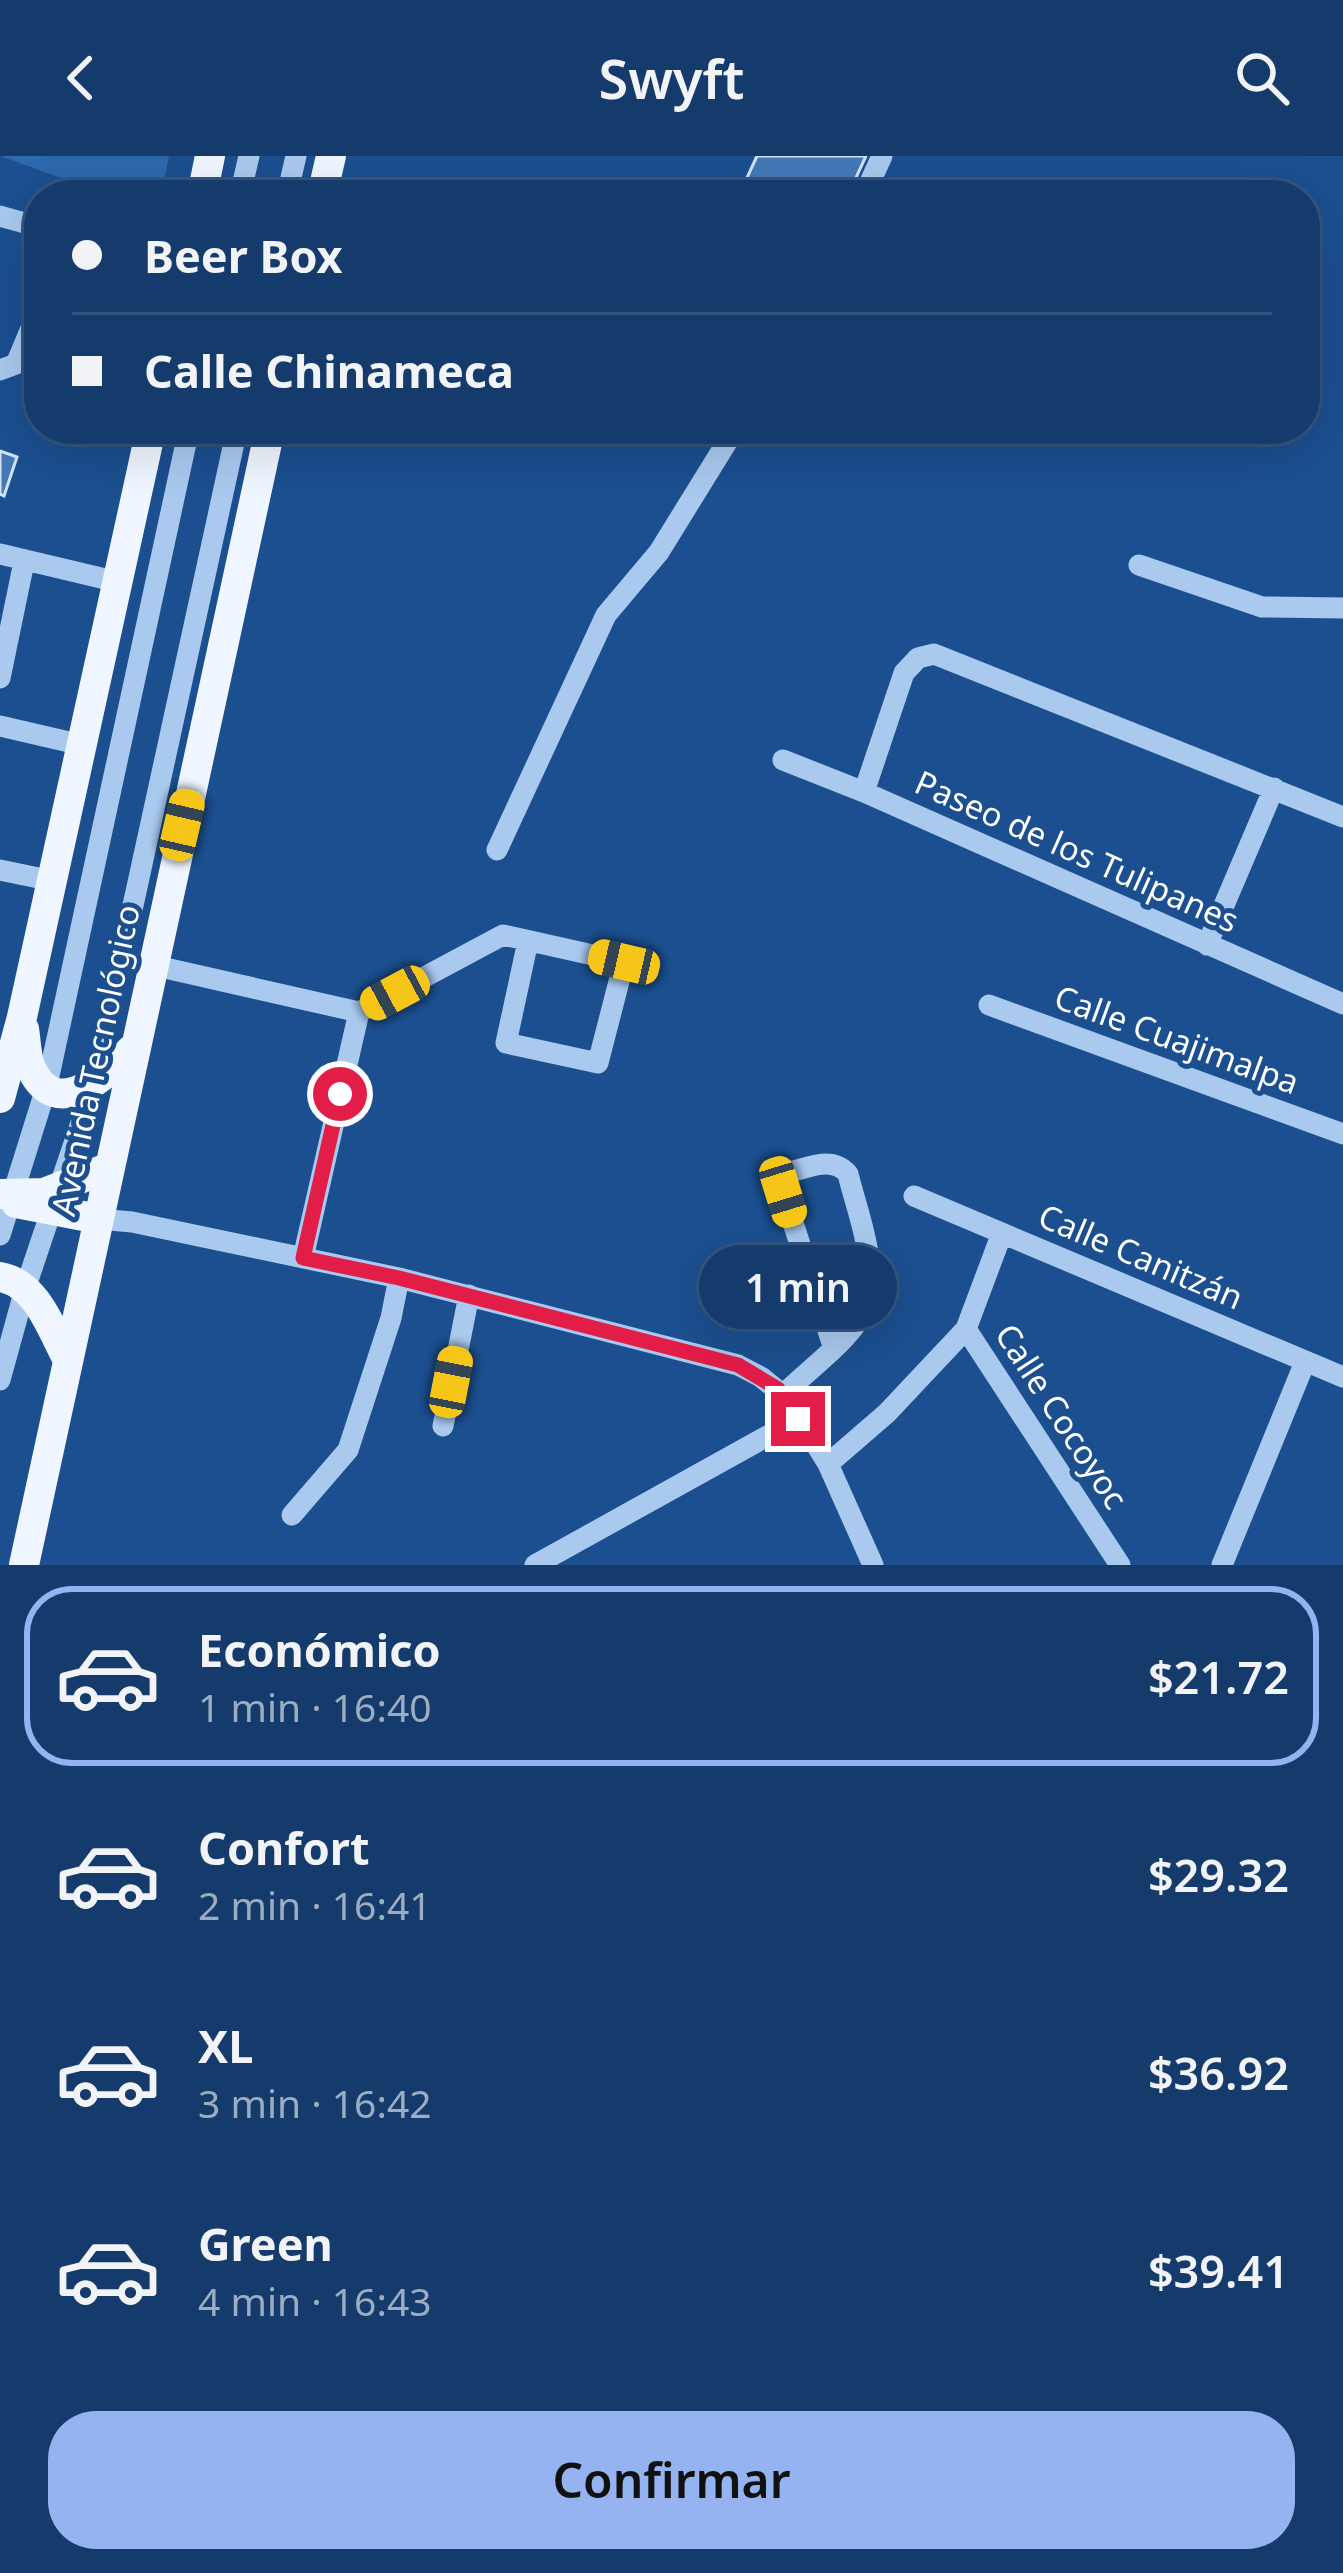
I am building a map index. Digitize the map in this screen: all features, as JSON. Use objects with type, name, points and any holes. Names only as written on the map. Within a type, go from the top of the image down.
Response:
[{"type":"main road","points":[[0,1098],[22,1017],[148,444]]},
{"type":"main road","name":"Avenida Tecnológico","points":[[24,1565],[267,444]]},
{"type":"main road","points":[[22,1017],[31,1067],[46,1085],[70,1092],[94,1084],[134,1047]]},
{"type":"main road","points":[[55,1200],[110,1167]]},
{"type":"main road","points":[[5,1198],[55,1200],[99,1219]]},
{"type":"main road","points":[[12,1283],[37,1301],[68,1360]]},
{"type":"street","points":[[0,370],[16,364],[24,352]]},
{"type":"street","points":[[0,1235],[5,1198],[46,1085],[186,444]]},
{"type":"street","points":[[0,1380],[12,1283],[55,1200],[94,1084],[234,444]]},
{"type":"street","points":[[497,850],[606,615],[659,552],[726,444]]},
{"type":"street","points":[[0,554],[118,582]]},
{"type":"street","points":[[0,677],[23,562]]},
{"type":"street","points":[[1139,565],[1262,607],[1343,608]]},
{"type":"street","points":[[864,792],[904,673],[918,658],[945,655],[1343,817]]},
{"type":"street","points":[[0,726],[82,745]]},
{"type":"street","name":"Paseo de los Tulipanes","points":[[783,760],[1343,1004]]},
{"type":"street","points":[[1207,945],[1274,788]]},
{"type":"street","points":[[0,870],[52,881]]},
{"type":"street","points":[[152,965],[358,1012],[503,935],[528,940],[624,962],[598,1063],[506,1042],[528,940]]},
{"type":"street","name":"Calle Cuajimalpa","points":[[988,1005],[1343,1134]]},
{"type":"street","points":[[303,1258],[358,1012]]},
{"type":"street","points":[[784,1394],[856,1325],[864,1309],[871,1269],[848,1174],[828,1162],[790,1172],[783,1192],[833,1346]]},
{"type":"street","name":"Calle Canitzán","points":[[914,1196],[1343,1377]]},
{"type":"street","points":[[99,1219],[399,1278],[738,1365],[784,1394],[828,1464],[873,1565]]},
{"type":"street","name":"Calle Cocoyoc","points":[[1002,1233],[966,1329],[1120,1565]]},
{"type":"street","points":[[292,1515],[348,1450],[391,1318],[399,1278]]},
{"type":"street","points":[[442,1426],[469,1295]]},
{"type":"street","points":[[828,1464],[899,1401],[966,1329]]},
{"type":"street","points":[[1222,1565],[1305,1362]]},
{"type":"street","points":[[535,1565],[798,1419]]},
{"type":"shaded area","points":[[0,156],[169,156],[164,180],[67,180]]},
{"type":"building","points":[[757,156],[866,156],[855,180],[746,180]]},
{"type":"building","points":[[0,451],[17,457],[4,496],[0,494]]},
{"type":"route","points":[[340,1094],[303,1258],[738,1365],[778,1389],[798,1419]]}]
